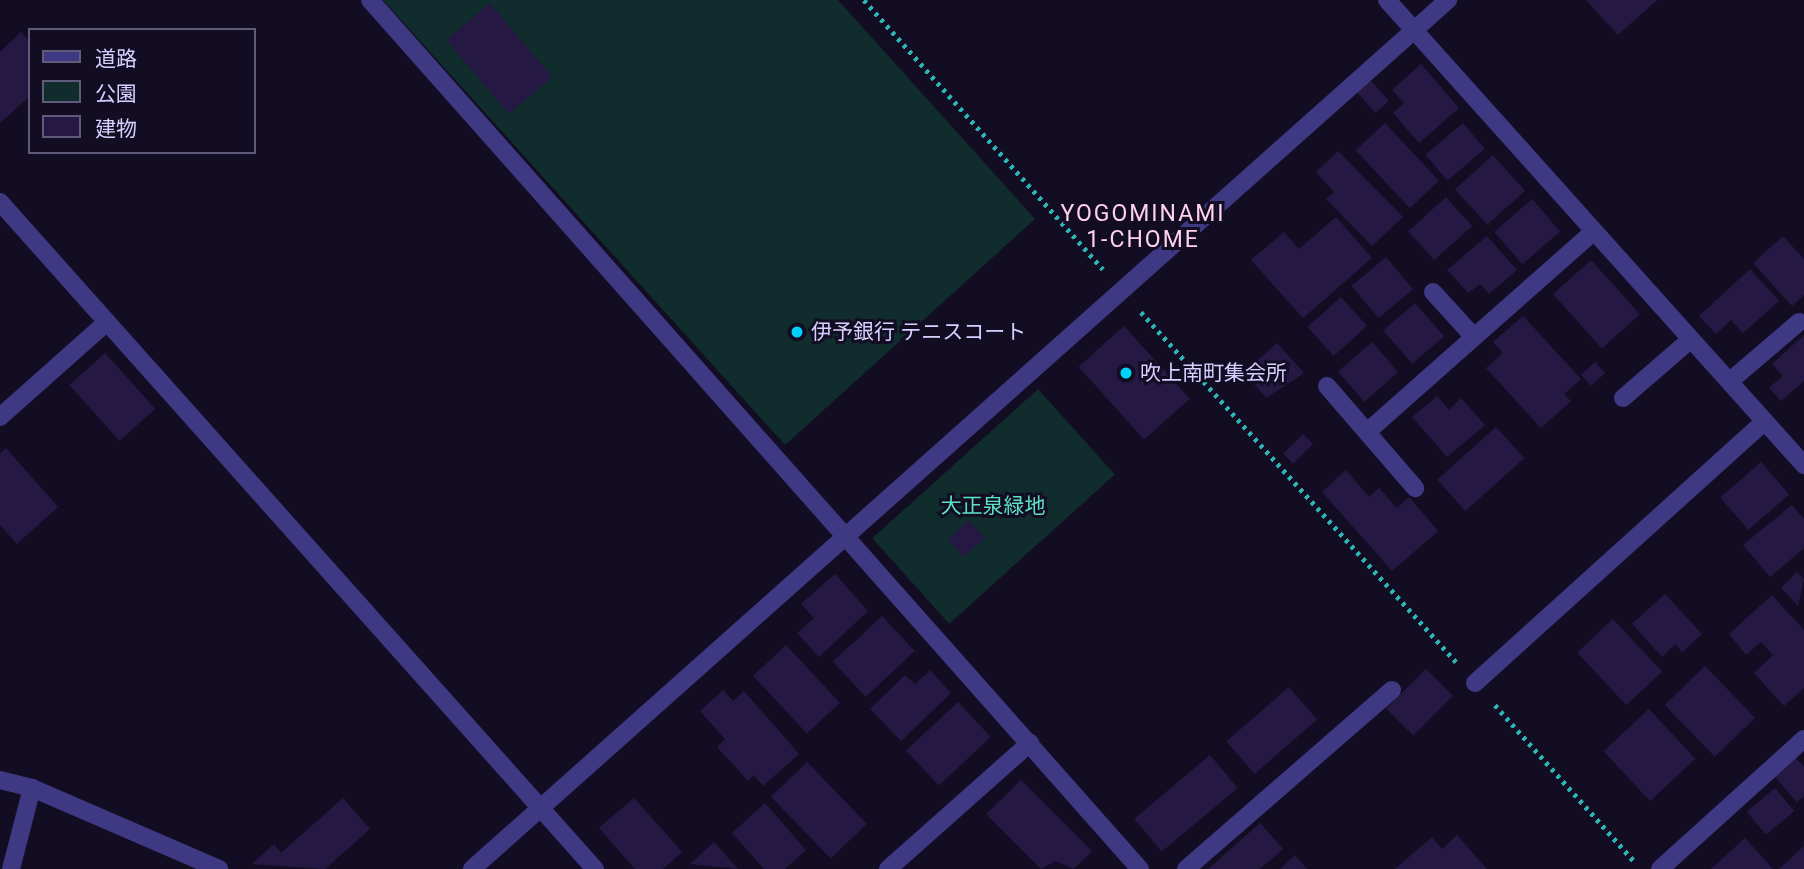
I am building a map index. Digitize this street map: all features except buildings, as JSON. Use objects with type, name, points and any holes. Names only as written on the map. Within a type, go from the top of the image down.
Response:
[{"type":"street","points":[[370,0],[1140,869]]},
{"type":"street","points":[[1387,0],[1804,465]]},
{"type":"street","points":[[472,869],[845,533],[1447,0]]},
{"type":"street","points":[[0,202],[595,869]]},
{"type":"street","points":[[1367,432],[1594,231]]},
{"type":"street","points":[[1433,292],[1474,337]]},
{"type":"street","points":[[0,417],[107,322]]},
{"type":"street","points":[[1730,381],[1799,322]]},
{"type":"street","points":[[1623,398],[1691,339]]},
{"type":"street","points":[[1327,386],[1415,488]]},
{"type":"street","points":[[1475,683],[1764,422]]},
{"type":"street","points":[[1186,869],[1392,690]]},
{"type":"street","points":[[1660,869],[1804,739]]},
{"type":"street","points":[[888,869],[1030,743]]},
{"type":"street","points":[[0,780],[32,788],[219,869]]},
{"type":"street","points":[[11,869],[32,788]]},
{"type":"path","points":[[864,0],[1641,869]]},
{"type":"green space","name":"伊予銀行 テニスコート","points":[[383,0],[838,0],[1035,219],[785,445]]},
{"type":"green space","name":"大正泉緑地","points":[[1038,389],[1115,474],[949,624],[872,538]]},
{"type":"place","name":"伊予銀行 テニスコート","points":[[797,332]]},
{"type":"place","name":"吹上南町集会所","points":[[1126,373]]},
{"type":"district","name":"YOGOMINAMI 1-CHOME","points":[[1143,227]]}]
